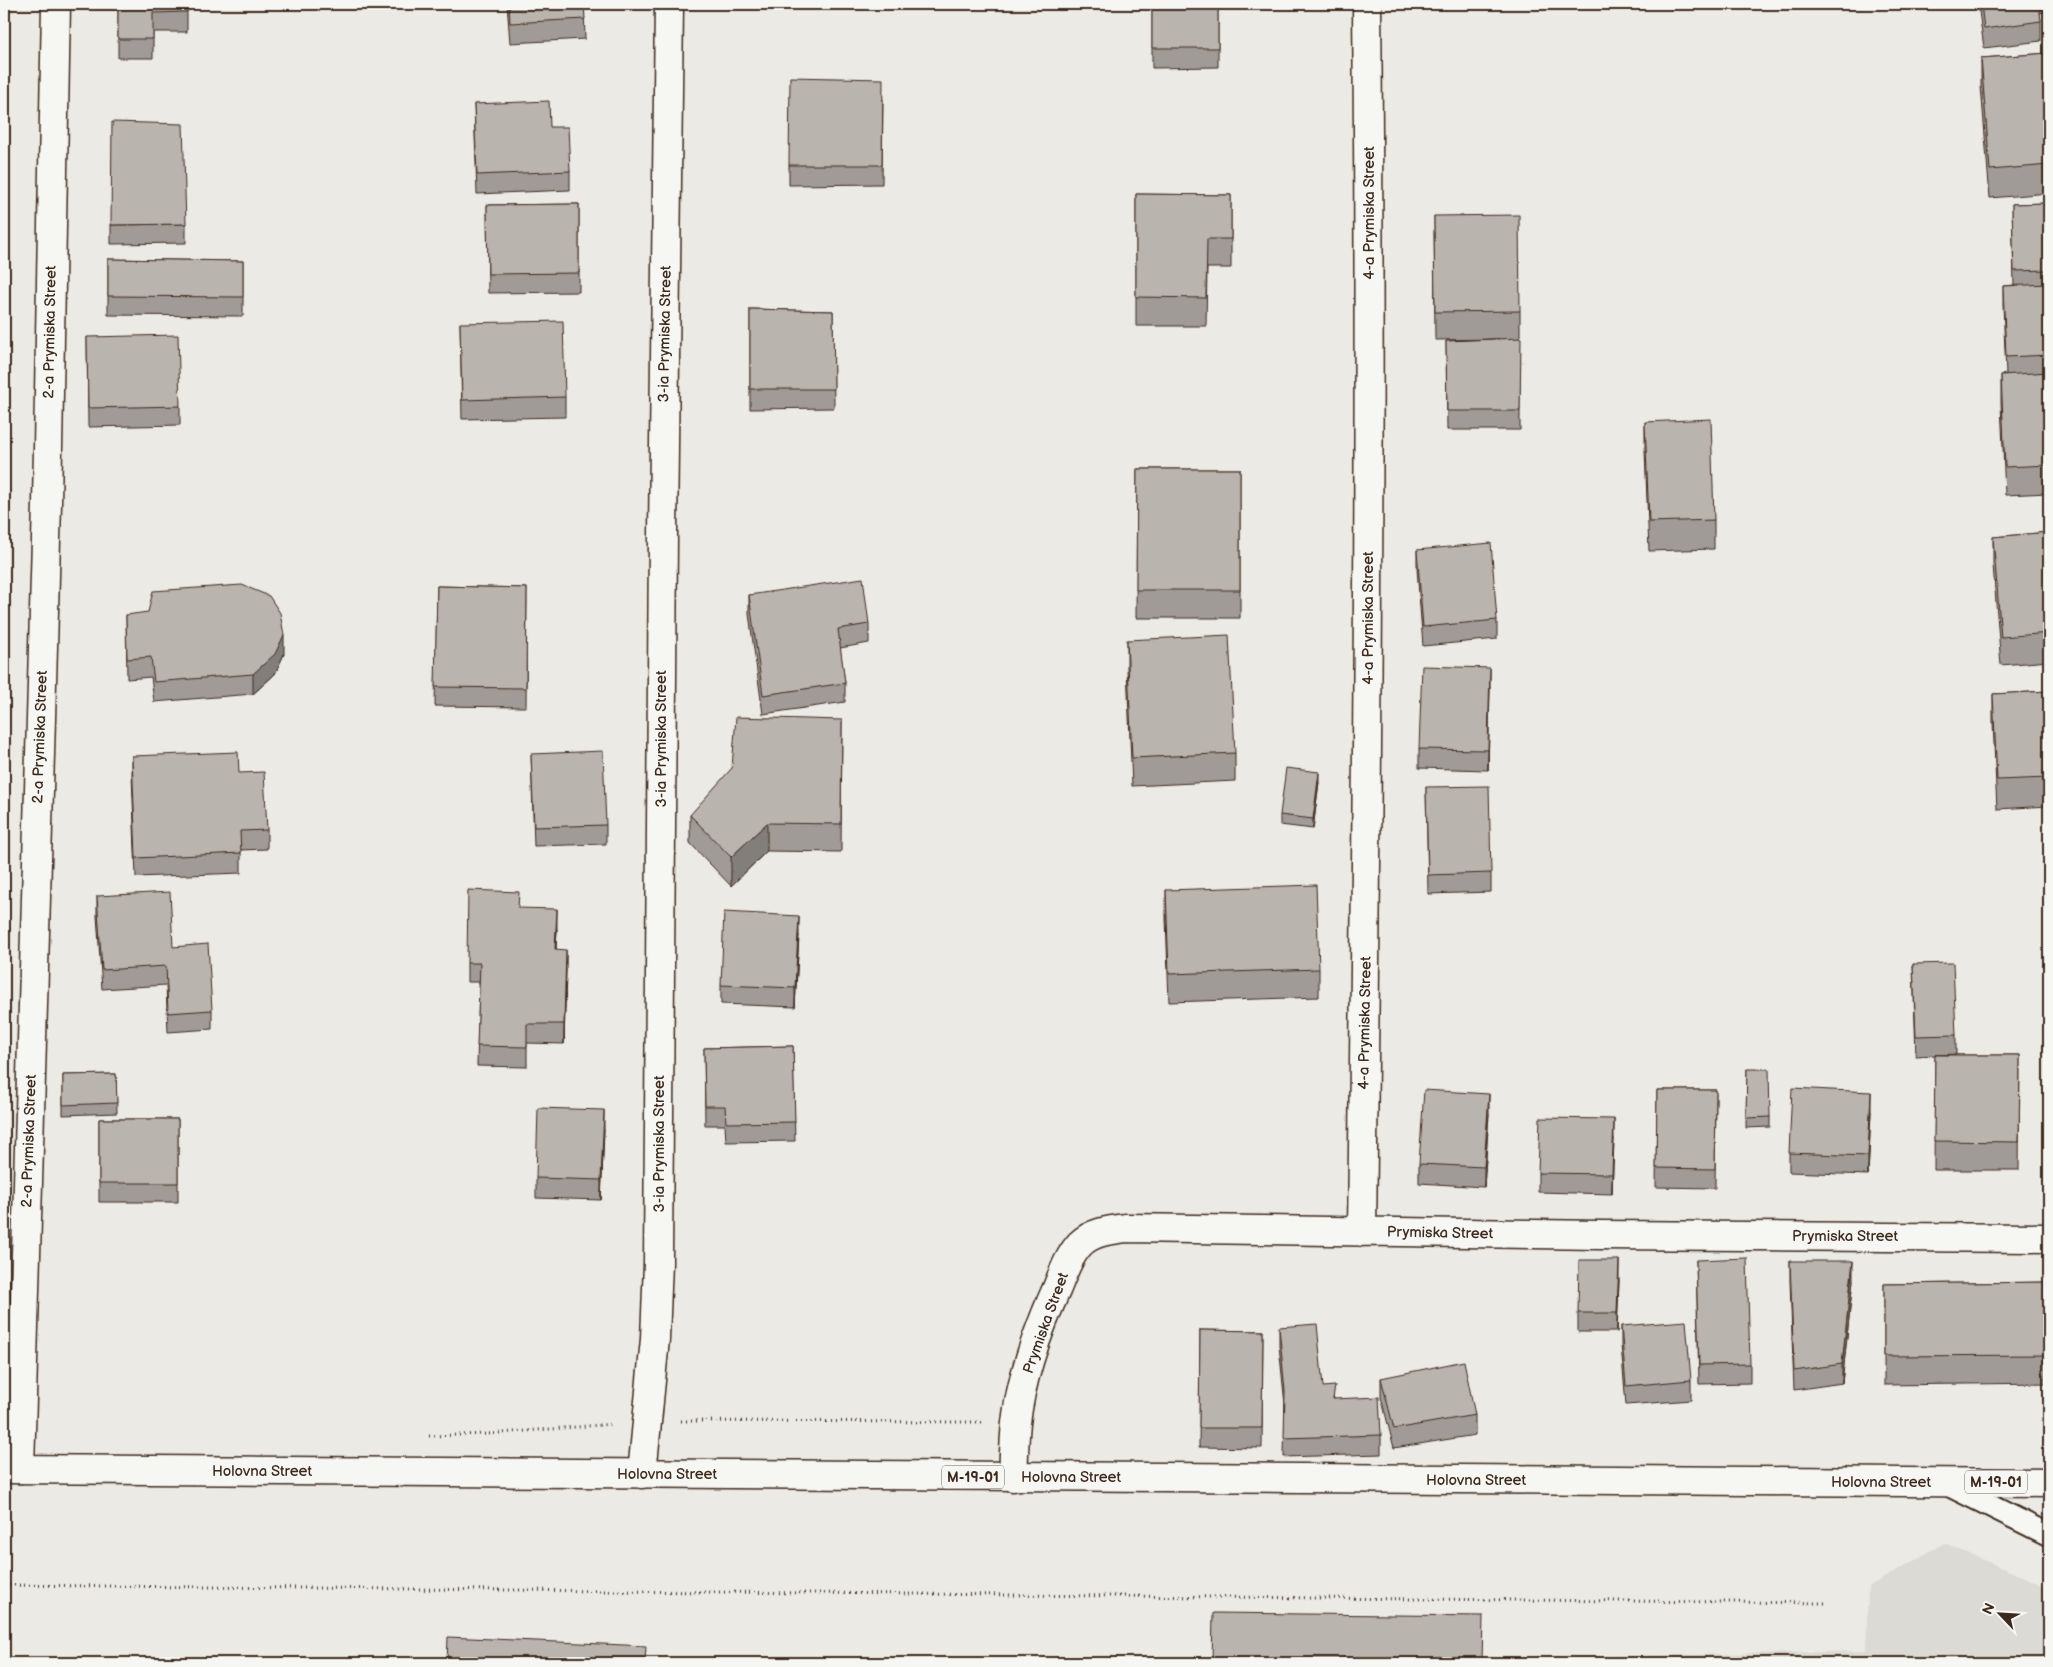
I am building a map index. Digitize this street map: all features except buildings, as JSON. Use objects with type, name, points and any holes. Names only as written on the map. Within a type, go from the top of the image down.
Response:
[{"type":"street","name":"2-a Prymiska Street","points":[[12,1469],[47,494],[56,4]]},
{"type":"street","name":"3-ia Prymiska Street","points":[[642,1474],[656,1339],[658,1263],[662,535],[669,4]]},
{"type":"street","name":"4-a Prymiska Street","points":[[1362,1232],[1368,782],[1370,253],[1367,4]]},
{"type":"street","name":"Prymiska Street","points":[[1013,1477],[1016,1422],[1032,1355],[1052,1299],[1072,1256],[1080,1245],[1101,1232],[1126,1228],[2049,1238]]},
{"type":"street","name":"Holovna Street","points":[[12,1469],[2049,1483]]},
{"type":"lane","points":[[1942,1482],[2049,1535]]},
{"type":"path","points":[[429,1436],[488,1434],[646,1421],[1016,1422]]},
{"type":"path","points":[[4,1585],[1825,1603]]},
{"type":"shaded area","points":[[1944,1543],[2049,1588],[2049,1663],[1542,1663],[1542,1658],[1866,1651],[1868,1587]]}]
